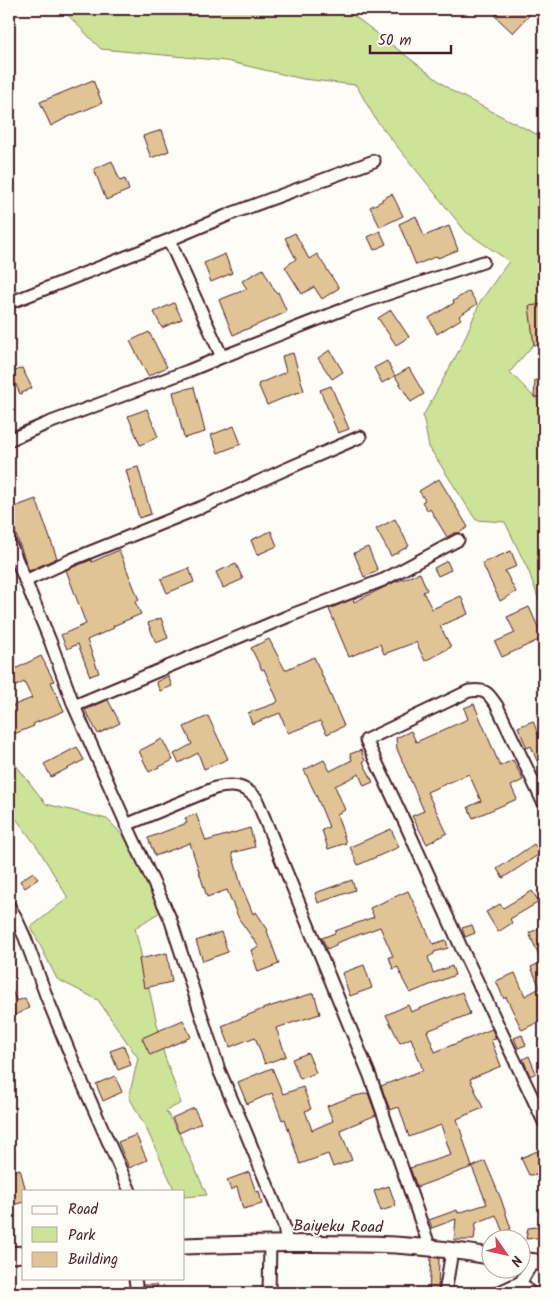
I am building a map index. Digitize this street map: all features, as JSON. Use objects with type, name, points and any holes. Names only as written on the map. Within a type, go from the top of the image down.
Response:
[{"type":"main road","name":"Baiyeku Road","points":[[185,1246],[270,1244],[396,1245],[480,1254]]},
{"type":"main road","points":[[9,1255],[22,1254]]},
{"type":"street","points":[[9,303],[233,213],[374,161]]},
{"type":"street","points":[[169,240],[222,357]]},
{"type":"street","points":[[9,440],[352,306],[483,262]]},
{"type":"street","points":[[25,582],[73,559],[207,505],[360,437]]},
{"type":"street","points":[[74,706],[290,616],[383,580],[458,540]]},
{"type":"street","points":[[9,542],[51,643],[74,706],[126,825],[170,918],[219,1070],[284,1226],[287,1244]]},
{"type":"street","points":[[544,804],[497,706],[488,693],[484,691],[469,691],[366,740],[460,947],[544,1122]]},
{"type":"street","points":[[126,825],[215,788],[228,785],[240,787],[250,792],[256,798],[370,1076],[430,1248]]},
{"type":"street","points":[[9,906],[25,938],[74,1064],[130,1190]]},
{"type":"street","points":[[269,1293],[270,1244]]},
{"type":"street","points":[[445,1293],[452,1250]]},
{"type":"street","points":[[497,1293],[521,1282],[532,1262]]},
{"type":"street","points":[[135,1280],[137,1293]]},
{"type":"street","points":[[521,1282],[530,1293]]},
{"type":"green space","points":[[62,9],[344,9],[452,91],[544,138],[544,332],[510,372],[544,407],[544,614],[529,572],[505,522],[476,520],[429,447],[423,416],[462,345],[480,302],[509,261],[466,232],[376,120],[356,85],[303,79],[226,61],[101,49]]},
{"type":"green space","points":[[9,756],[46,804],[107,819],[148,861],[171,905],[135,928],[164,1054],[181,1103],[166,1111],[179,1133],[207,1195],[185,1197],[185,1190],[175,1190],[146,1128],[129,1097],[138,1058],[98,1000],[57,979],[31,927],[68,898],[38,848],[9,809]]},
{"type":"building","points":[[502,9],[535,9],[513,33],[495,16]]},
{"type":"building","points":[[93,80],[102,103],[51,126],[40,102]]},
{"type":"building","points":[[162,130],[169,151],[151,158],[143,136]]},
{"type":"building","points":[[112,161],[120,181],[125,179],[129,190],[106,200],[94,169]]},
{"type":"building","points":[[392,194],[403,216],[380,227],[370,207]]},
{"type":"building","points":[[416,216],[424,236],[449,226],[458,250],[416,265],[399,224]]},
{"type":"building","points":[[380,231],[386,244],[374,250],[368,237]]},
{"type":"building","points":[[295,233],[309,259],[317,254],[339,288],[322,299],[314,287],[302,294],[285,267],[296,259],[285,238]]},
{"type":"building","points":[[225,254],[232,273],[211,282],[204,263]]},
{"type":"building","points":[[263,269],[276,293],[278,292],[287,312],[233,335],[219,300],[247,289],[242,281]]},
{"type":"building","points":[[469,291],[477,304],[459,316],[461,319],[437,334],[429,318],[454,303],[453,301]]},
{"type":"building","points":[[174,303],[182,319],[162,328],[154,312]]},
{"type":"building","points":[[544,304],[544,344],[534,345],[529,306]]},
{"type":"building","points":[[391,310],[409,337],[396,345],[378,318]]},
{"type":"building","points":[[149,332],[167,367],[148,376],[130,341]]},
{"type":"building","points":[[330,350],[343,372],[332,379],[318,358]]},
{"type":"building","points":[[293,353],[304,391],[267,405],[258,384],[286,372],[282,356]]},
{"type":"building","points":[[387,361],[395,376],[382,383],[374,368]]},
{"type":"building","points":[[22,368],[32,388],[20,394],[11,373]]},
{"type":"building","points":[[409,368],[424,394],[411,402],[395,376]]},
{"type":"building","points":[[535,380],[544,381],[544,398],[534,397]]},
{"type":"building","points":[[331,386],[349,429],[338,433],[320,390]]},
{"type":"building","points":[[194,387],[205,432],[184,438],[173,392]]},
{"type":"building","points":[[147,409],[158,437],[140,445],[128,416]]},
{"type":"building","points":[[234,426],[241,444],[218,453],[211,435]]},
{"type":"building","points":[[138,467],[151,514],[139,518],[126,470]]},
{"type":"building","points":[[439,479],[468,527],[459,533],[454,533],[447,537],[430,509],[428,511],[422,502],[425,500],[419,491]]},
{"type":"building","points":[[36,499],[57,558],[29,571],[9,515],[9,509]]},
{"type":"building","points":[[395,519],[409,546],[391,556],[376,529]]},
{"type":"building","points":[[271,531],[277,546],[257,555],[251,540]]},
{"type":"building","points":[[368,547],[378,571],[364,577],[354,553]]},
{"type":"building","points":[[119,550],[139,600],[135,602],[141,614],[87,640],[99,673],[90,676],[78,644],[67,649],[61,635],[86,624],[66,570],[91,560],[92,562]]},
{"type":"building","points":[[511,551],[517,566],[505,571],[516,592],[500,601],[482,563]]},
{"type":"building","points":[[447,561],[451,570],[438,576],[434,568]]},
{"type":"building","points":[[236,564],[243,579],[223,588],[216,572]]},
{"type":"building","points":[[189,568],[194,582],[167,593],[161,579]]},
{"type":"building","points":[[420,573],[427,590],[423,592],[432,609],[461,596],[468,614],[440,626],[451,647],[425,661],[416,642],[384,654],[380,644],[349,657],[329,609],[353,599],[354,602],[395,582]]},
{"type":"building","points":[[529,607],[543,638],[502,657],[495,642],[515,633],[507,617]]},
{"type":"building","points":[[161,618],[168,638],[156,643],[148,623]]},
{"type":"building","points":[[269,639],[285,670],[314,657],[344,726],[327,734],[320,721],[288,733],[280,713],[252,724],[248,713],[278,701],[264,669],[262,670],[251,648]]},
{"type":"building","points":[[41,656],[54,681],[51,682],[64,711],[9,736],[9,707],[32,698],[24,682],[9,687],[9,672]]},
{"type":"building","points":[[168,676],[172,686],[160,691],[156,682]]},
{"type":"building","points":[[108,700],[120,723],[98,734],[85,710]]},
{"type":"building","points":[[474,704],[500,766],[513,760],[523,780],[511,786],[517,799],[473,818],[468,807],[481,801],[469,774],[427,792],[447,833],[427,844],[412,816],[424,811],[397,749],[396,738],[411,731],[416,742],[468,719],[464,708]]},
{"type":"building","points":[[208,716],[228,759],[204,769],[198,753],[179,763],[174,754],[192,744],[184,727]]},
{"type":"building","points":[[533,721],[544,750],[544,758],[537,761],[531,746],[527,748],[518,727]]},
{"type":"building","points":[[162,739],[173,760],[149,772],[139,751]]},
{"type":"building","points":[[77,747],[84,760],[51,777],[44,764]]},
{"type":"building","points":[[361,750],[365,761],[363,762],[373,782],[364,786],[359,774],[335,786],[345,810],[337,814],[346,843],[328,849],[322,830],[329,827],[304,770],[324,760],[330,771],[352,760],[350,754]]},
{"type":"building","points":[[196,814],[206,841],[250,828],[255,847],[232,853],[241,885],[253,914],[256,912],[268,930],[279,964],[258,972],[251,950],[259,947],[239,919],[227,890],[207,897],[190,843],[155,856],[148,838],[187,823],[185,818]]},
{"type":"building","points":[[391,829],[399,847],[358,865],[350,847]]},
{"type":"building","points":[[534,844],[541,853],[503,878],[497,869]]},
{"type":"building","points":[[33,872],[38,879],[25,888],[20,881]]},
{"type":"building","points":[[352,880],[355,890],[318,903],[315,893]]},
{"type":"building","points":[[408,891],[433,944],[446,940],[448,948],[434,952],[434,954],[428,957],[433,973],[452,966],[455,975],[410,993],[398,967],[393,969],[389,957],[393,956],[380,927],[336,943],[336,945],[327,949],[322,938],[335,933],[335,931],[374,917],[370,908]]},
{"type":"building","points":[[532,891],[539,902],[510,919],[512,923],[498,932],[486,912],[500,904],[503,908]]},
{"type":"building","points":[[472,925],[475,933],[465,937],[462,928]]},
{"type":"building","points":[[542,927],[544,932],[544,1019],[522,1030],[496,981],[515,973],[525,996],[540,988],[531,967],[542,962],[529,933]]},
{"type":"building","points":[[221,932],[228,952],[203,961],[196,941]]},
{"type":"building","points":[[167,953],[172,982],[144,988],[139,959]]},
{"type":"building","points":[[364,965],[372,988],[350,996],[342,973]]},
{"type":"building","points":[[9,985],[17,1001],[25,998],[29,1008],[9,1018]]},
{"type":"building","points":[[462,992],[470,1014],[427,1031],[435,1052],[492,1029],[496,1039],[491,1040],[501,1066],[470,1079],[483,1108],[457,1119],[472,1167],[417,1187],[410,1168],[451,1155],[441,1125],[409,1137],[399,1107],[390,1110],[381,1086],[423,1070],[411,1038],[400,1043],[386,1015],[408,1005],[411,1012]]},
{"type":"building","points":[[314,993],[320,1014],[276,1028],[286,1056],[265,1064],[255,1037],[230,1047],[222,1026],[265,1008]]},
{"type":"building","points":[[183,1020],[191,1037],[150,1055],[142,1038]]},
{"type":"building","points":[[522,1035],[526,1045],[518,1048],[514,1038]]},
{"type":"building","points":[[124,1046],[131,1065],[118,1070],[110,1051]]},
{"type":"building","points":[[308,1053],[316,1073],[300,1079],[292,1059]]},
{"type":"building","points":[[529,1056],[536,1073],[530,1076],[523,1059]]},
{"type":"building","points":[[272,1068],[283,1094],[303,1087],[311,1109],[305,1111],[312,1130],[333,1121],[327,1106],[368,1093],[376,1115],[340,1130],[352,1160],[333,1167],[328,1154],[300,1164],[285,1119],[282,1120],[272,1093],[247,1104],[238,1082]]},
{"type":"building","points":[[115,1076],[122,1092],[103,1101],[96,1084]]},
{"type":"building","points":[[194,1108],[201,1123],[179,1133],[172,1118]]},
{"type":"building","points":[[136,1135],[147,1160],[129,1168],[118,1142]]},
{"type":"building","points":[[542,1149],[544,1154],[544,1174],[529,1175],[521,1158]]},
{"type":"building","points":[[485,1161],[511,1229],[502,1230],[496,1215],[476,1223],[474,1240],[454,1240],[456,1219],[432,1228],[429,1220],[457,1210],[458,1213],[487,1204],[472,1167]]},
{"type":"building","points":[[20,1169],[26,1190],[22,1190],[22,1203],[9,1206],[9,1172]]},
{"type":"building","points":[[249,1172],[256,1192],[259,1191],[262,1204],[243,1209],[237,1187],[231,1190],[227,1180]]},
{"type":"building","points":[[389,1186],[396,1206],[381,1211],[374,1191]]},
{"type":"building","points":[[544,1226],[544,1237],[530,1239],[530,1230],[528,1230],[528,1228]]},
{"type":"building","points":[[431,1257],[439,1258],[438,1293],[429,1293]]},
{"type":"building","points":[[143,1285],[157,1285],[156,1293],[144,1293]]}]
